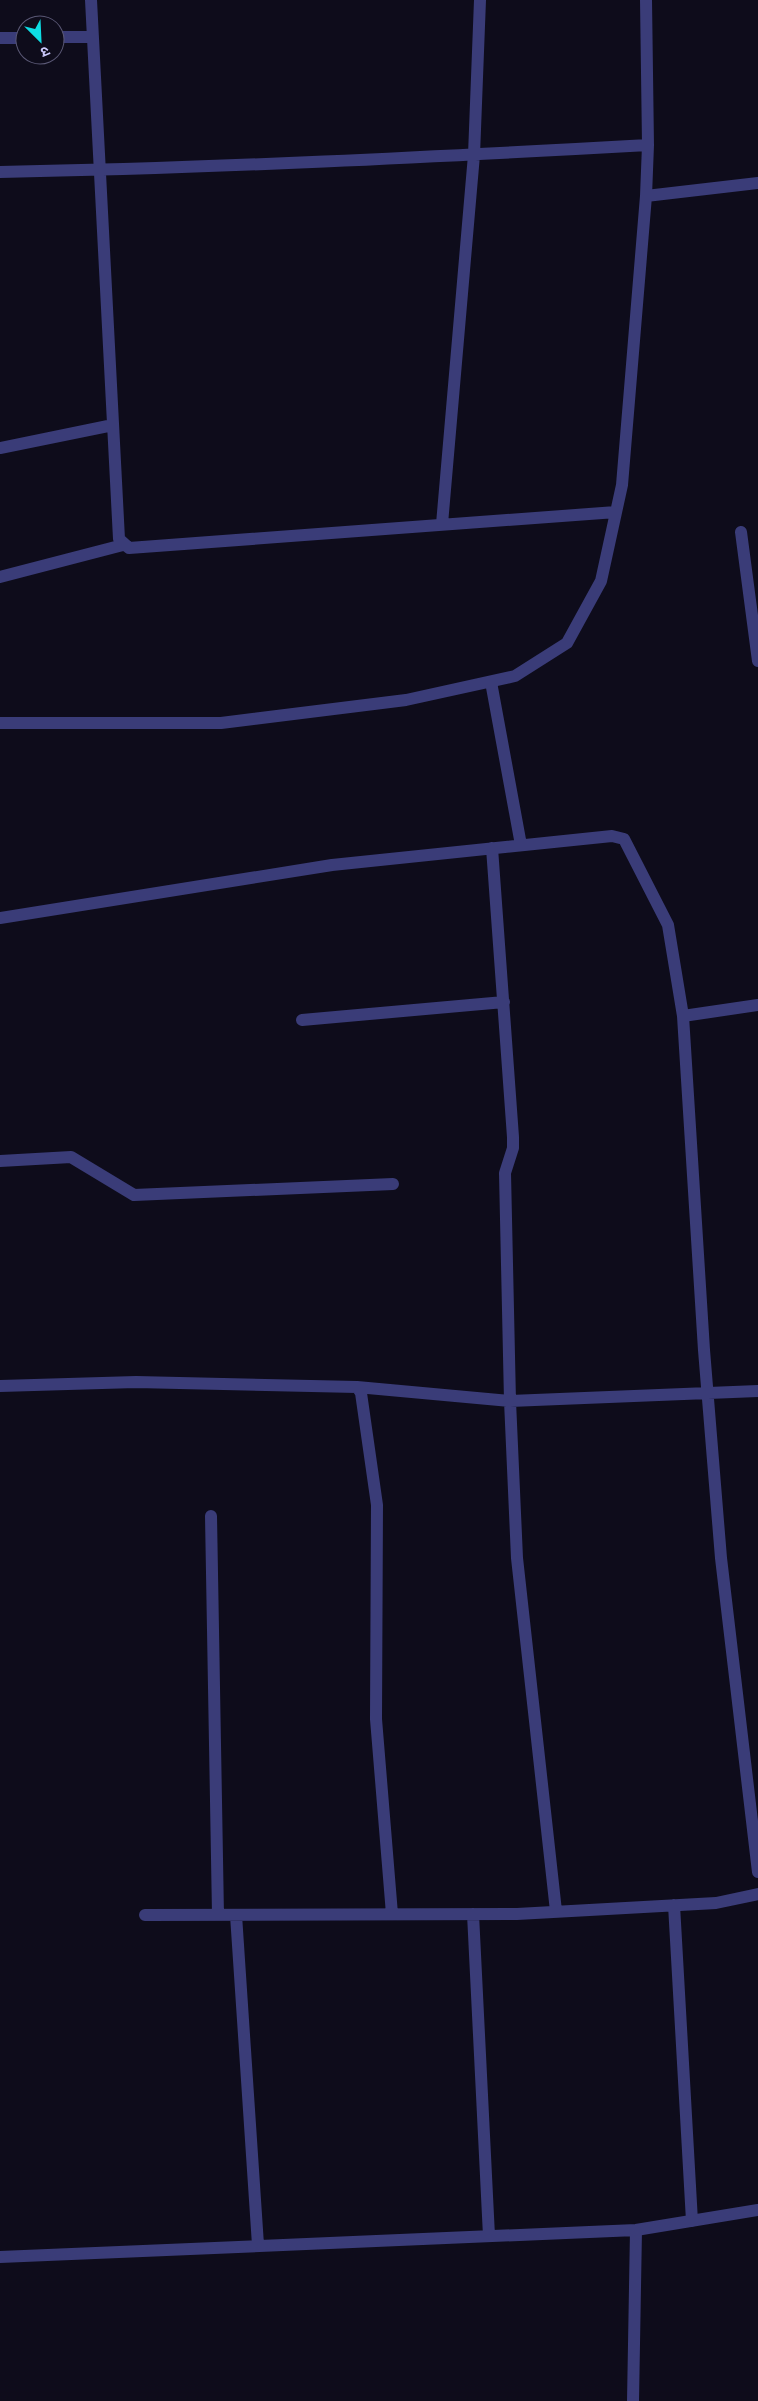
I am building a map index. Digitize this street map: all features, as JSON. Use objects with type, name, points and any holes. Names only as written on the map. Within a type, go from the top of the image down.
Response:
[{"type":"street","points":[[91,0],[119,539],[123,545],[129,548],[616,512]]},
{"type":"street","points":[[442,524],[474,155],[480,0]]},
{"type":"street","points":[[0,723],[221,723],[406,700],[514,676],[567,644],[601,581],[622,485],[646,196],[648,145],[646,0]]},
{"type":"street","points":[[65,37],[93,36]]},
{"type":"street","points":[[0,38],[15,38]]},
{"type":"street","points":[[0,172],[100,170],[474,155],[648,145]]},
{"type":"street","points":[[646,196],[758,183]]},
{"type":"street","points":[[0,448],[113,425]]},
{"type":"street","points":[[741,532],[758,661]]},
{"type":"street","points":[[0,577],[123,545]]},
{"type":"street","points":[[491,682],[521,845]]},
{"type":"street","points":[[0,918],[332,865],[612,836],[624,839],[668,925],[683,1016],[707,1394],[721,1558],[758,1872]]},
{"type":"street","points":[[492,848],[513,1136],[513,1148],[505,1173],[510,1401],[518,1558],[556,1911]]},
{"type":"street","points":[[302,1020],[504,1002]]},
{"type":"street","points":[[683,1016],[758,1005]]},
{"type":"street","points":[[0,1161],[71,1157],[134,1195],[393,1184]]},
{"type":"street","points":[[0,1386],[136,1382],[357,1387],[510,1401],[758,1391]]},
{"type":"street","points":[[357,1387],[361,1393],[377,1505],[376,1719],[392,1914]]},
{"type":"street","points":[[211,1516],[218,1915]]},
{"type":"street","points":[[145,1915],[473,1914],[674,1905],[716,1902],[758,1894]]},
{"type":"street","points":[[674,1905],[692,2221]]},
{"type":"street","points":[[473,1914],[489,2236]]},
{"type":"street","points":[[236,1915],[258,2245]]},
{"type":"street","points":[[0,2257],[636,2230],[758,2210]]},
{"type":"street","points":[[633,2401],[636,2230]]}]
